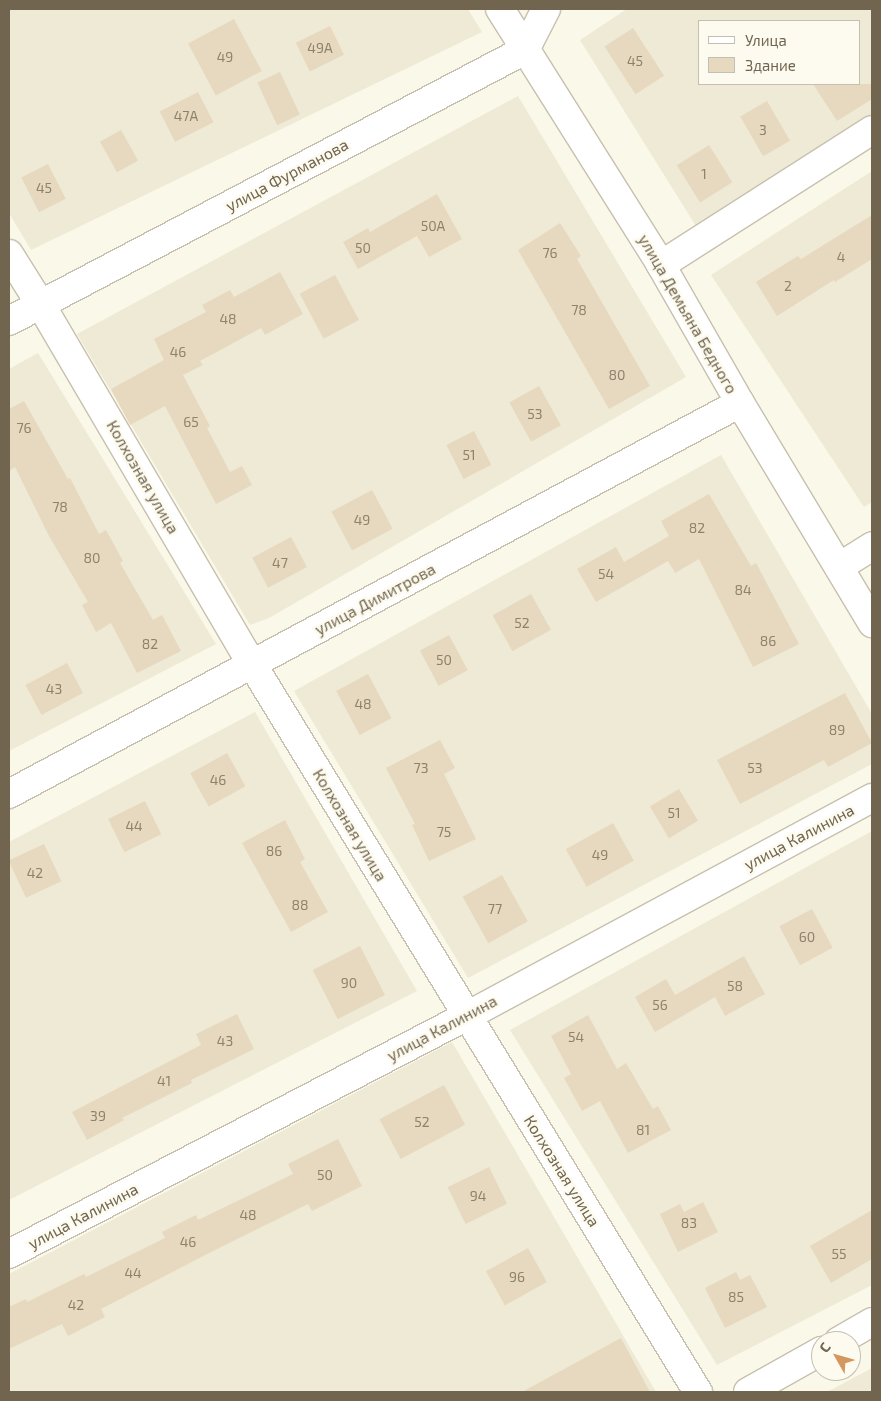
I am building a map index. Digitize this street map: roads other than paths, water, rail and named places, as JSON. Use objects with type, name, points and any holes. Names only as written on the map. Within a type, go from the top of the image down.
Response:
[{"type":"street","name":"улица Демьяна Бедного","points":[[500,9],[661,265],[740,403],[872,623]]},
{"type":"street","points":[[525,50],[546,9]]},
{"type":"street","name":"улица Фурманова","points":[[9,321],[525,50]]},
{"type":"street","points":[[661,265],[872,130]]},
{"type":"street","name":"Колхозная улица","points":[[9,254],[41,304],[252,664],[698,1392]]},
{"type":"street","name":"улица Димитрова","points":[[9,794],[740,403]]},
{"type":"street","points":[[839,567],[872,546]]},
{"type":"street","name":"улица Калинина","points":[[9,1254],[466,1016],[872,798]]},
{"type":"street","points":[[856,1331],[872,1322]]},
{"type":"street","points":[[748,1392],[811,1357]]}]
